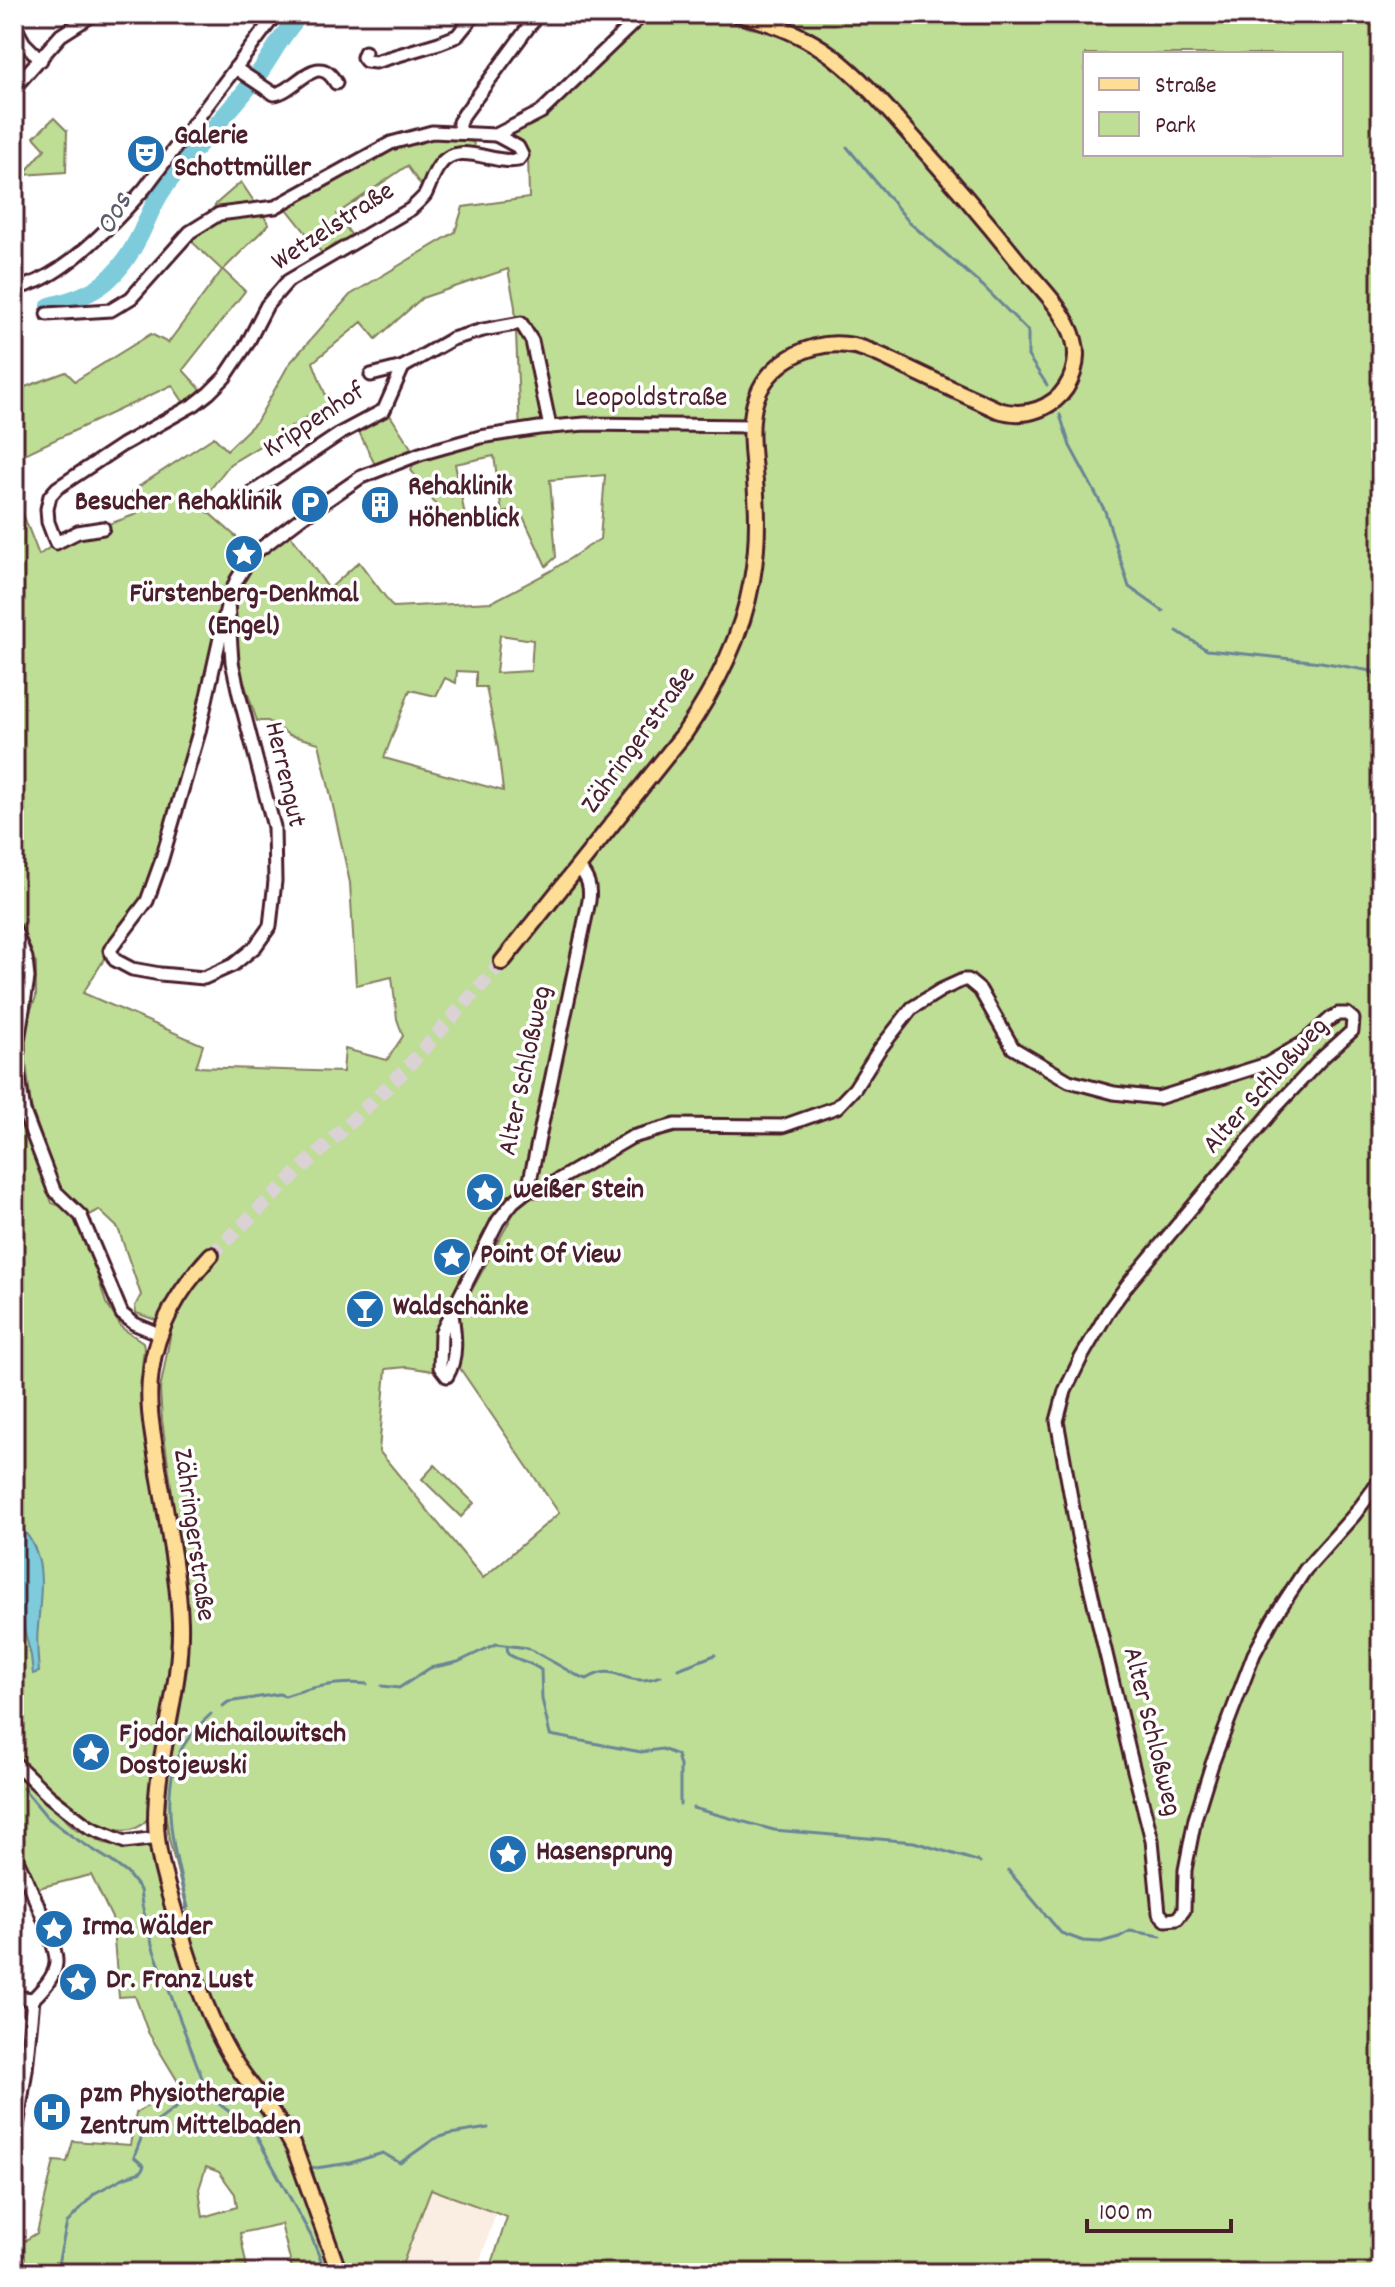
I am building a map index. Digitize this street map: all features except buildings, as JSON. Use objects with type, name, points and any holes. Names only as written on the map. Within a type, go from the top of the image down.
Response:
[{"type":"main road","name":"Leopoldstraße","points":[[737,14],[772,23],[807,39],[833,56],[869,91],[987,222],[1059,311],[1074,338],[1076,358],[1071,378],[1060,395],[1044,407],[1015,414],[998,410],[864,349],[842,345],[819,346],[788,359],[771,374],[754,403],[750,426]]},
{"type":"main road","name":"Zähringerstraße","points":[[502,962],[696,716],[718,680],[735,641],[752,580],[757,538],[750,426]]},
{"type":"main road","name":"Zähringerstraße","points":[[211,1255],[173,1304],[159,1334],[151,1370],[149,1407],[177,1586],[180,1626],[175,1695],[157,1801],[157,1838],[184,1941],[217,2029],[242,2074],[286,2132],[295,2150],[336,2270]]},
{"type":"street","points":[[14,88],[61,35],[80,18],[94,14]]},
{"type":"street","points":[[14,289],[55,271],[125,211],[240,71],[276,14]]},
{"type":"street","points":[[365,52],[363,57],[366,61],[375,62],[439,43],[457,36],[475,14]]},
{"type":"street","points":[[460,133],[459,122],[535,18],[520,14]]},
{"type":"street","points":[[47,314],[111,310],[131,298],[190,232],[219,214],[275,207],[391,143],[432,132],[496,135],[541,112],[643,14]]},
{"type":"street","points":[[14,25],[24,43],[41,60]]},
{"type":"street","points":[[240,71],[274,94],[281,93],[309,73],[323,70],[331,74],[336,83]]},
{"type":"street","name":"Wetzelstraße","points":[[103,528],[78,532],[56,543],[48,522],[50,496],[79,472],[195,404],[225,377],[267,305],[288,281],[411,209],[424,196],[446,158],[462,153],[502,161],[518,160],[522,155],[518,147],[496,135]]},
{"type":"street","name":"Krippenhof","points":[[371,375],[403,367],[452,339],[521,323],[532,341],[550,427]]},
{"type":"street","name":"Krippenhof","points":[[235,504],[341,433],[384,410],[403,367]]},
{"type":"street","name":"Leopoldstraße","points":[[115,960],[110,950],[147,901],[161,862],[199,732],[228,602],[236,581],[252,555],[361,477],[420,454],[480,437],[585,424],[750,426]]},
{"type":"street","name":"Herrengut","points":[[115,960],[132,969],[204,978],[233,965],[255,947],[270,926],[275,881],[274,827],[232,662],[228,602]]},
{"type":"street","name":"Alter Schloßweg","points":[[579,867],[588,879],[589,901],[528,1190],[541,1190],[632,1137],[675,1125],[783,1126],[837,1107],[855,1088],[879,1050],[912,1008],[963,980],[968,980],[980,990],[1013,1048],[1069,1081],[1114,1093],[1158,1098],[1267,1064],[1303,1043],[1338,1014],[1347,1014],[1353,1019],[1352,1031],[1276,1107],[1128,1284],[1081,1358],[1065,1391],[1057,1421],[1078,1536],[1152,1840],[1159,1913],[1166,1920],[1177,1919],[1184,1910],[1185,1870],[1195,1819],[1212,1764],[1254,1654],[1305,1570],[1355,1514],[1381,1479]]},
{"type":"street","points":[[14,928],[26,958],[28,978],[18,1041],[18,1072],[24,1112],[54,1190],[81,1216],[122,1314],[135,1324],[159,1334]]},
{"type":"street","points":[[452,1314],[498,1221],[513,1202],[528,1190]]},
{"type":"street","points":[[14,1762],[49,1796],[89,1827],[125,1842],[157,1838]]},
{"type":"street","points":[[14,1853],[49,1933],[57,1962],[49,1980],[33,1999],[20,2076],[14,2146]]},
{"type":"street","points":[[14,1997],[33,1999]]},
{"type":"shaded area","points":[[14,29],[41,60],[14,92]]},
{"type":"shaded area","points":[[431,2189],[496,2213],[476,2273],[399,2273]]},
{"type":"green space","points":[[647,14],[704,14],[775,33],[806,45],[838,68],[873,103],[828,46],[791,23],[763,14],[1381,14],[1381,2273],[489,2273],[507,2217],[431,2189],[399,2273],[346,2273],[307,2155],[289,2122],[253,2078],[240,2079],[291,2154],[331,2263],[327,2273],[298,2273],[292,2268],[281,2224],[240,2233],[248,2273],[14,2273],[24,2241],[37,2233],[54,2161],[67,2162],[73,2141],[130,2145],[136,2113],[180,2085],[148,2032],[135,1996],[119,1997],[112,1918],[91,1875],[38,1888],[14,1842],[14,1058],[19,1111],[52,1203],[69,1209],[91,1254],[106,1303],[122,1328],[143,1342],[147,1447],[172,1606],[169,1683],[150,1815],[137,1827],[123,1831],[107,1827],[74,1807],[34,1775],[46,1803],[76,1829],[104,1843],[151,1847],[168,1908],[188,1913],[169,1839],[165,1810],[167,1778],[188,1664],[188,1610],[160,1390],[172,1326],[136,1313],[135,1306],[141,1295],[118,1228],[99,1210],[86,1217],[61,1191],[31,1107],[24,1043],[28,1017],[36,997],[36,962],[14,917],[14,889],[18,886],[14,879],[14,491],[39,555],[56,543],[137,514],[132,491],[214,437],[227,450],[257,421],[289,364],[350,295],[455,232],[463,207],[529,198],[528,154],[506,135]],"holes":[[[508,269],[515,307],[520,434],[415,459],[411,470],[451,526],[466,521],[455,464],[494,456],[502,513],[520,510],[546,566],[556,557],[550,480],[605,475],[600,539],[549,572],[492,602],[393,607],[359,562],[329,589],[289,533],[240,577],[252,555],[243,543],[199,504],[230,464],[329,404],[313,362],[362,322],[376,339],[422,298]],[[236,584],[235,623],[240,670],[257,721],[268,721],[289,735],[319,743],[350,883],[356,985],[392,977],[397,1019],[403,1036],[387,1060],[345,1049],[343,1072],[196,1067],[203,1045],[83,993],[147,901],[199,732]],[[500,635],[533,640],[531,671],[496,673]],[[457,671],[476,672],[476,687],[486,687],[503,791],[384,758],[410,690],[436,696],[445,678],[456,683]],[[523,1196],[459,1314],[459,1367],[559,1513],[483,1578],[379,1451],[386,1369],[407,1367],[433,1371],[434,1366],[440,1367],[448,1320],[512,1202]],[[206,2167],[219,2172],[235,2194],[237,2207],[203,2217],[199,2189]]]},
{"type":"green space","points":[[54,118],[67,131],[66,172],[23,175],[45,149],[34,137]]},
{"type":"green space","points":[[439,136],[473,142],[475,148],[449,152],[422,187],[407,166],[337,214],[354,239],[322,253],[284,205],[406,143]]},
{"type":"green space","points":[[14,167],[23,175],[14,178]]},
{"type":"green space","points":[[241,182],[269,224],[223,270],[245,291],[183,370],[204,393],[184,403],[172,385],[14,459],[14,391],[66,372],[75,381],[151,334],[168,343],[222,270],[190,240],[217,203]]},
{"type":"green space","points":[[388,412],[413,451],[377,469],[358,430]]},
{"type":"green space","points":[[14,943],[21,960],[17,1016],[14,1016]]},
{"type":"green space","points":[[435,1465],[474,1503],[461,1517],[422,1479]]},
{"type":"water","points":[[14,1521],[33,1544],[40,1570],[39,1672],[33,1674],[24,1629],[14,1602]]},
{"type":"waterway","name":"Oos","points":[[50,306],[93,291],[113,275],[131,252],[164,188],[251,84],[301,14]]},
{"type":"waterway","points":[[847,147],[910,223],[983,286],[1028,331],[1028,356],[1047,385]]},
{"type":"waterway","points":[[1060,415],[1070,446],[1105,511],[1129,587],[1163,611]]},
{"type":"waterway","points":[[1177,631],[1207,650],[1321,662],[1371,671],[1381,678]]},
{"type":"waterway","points":[[382,1686],[399,1688],[430,1668],[458,1662],[496,1644],[528,1648],[587,1679],[603,1672],[642,1680],[661,1676]]},
{"type":"waterway","points":[[507,1646],[508,1654],[541,1670],[542,1699],[550,1735],[641,1752],[662,1749],[677,1755],[680,1805]]},
{"type":"waterway","points":[[678,1669],[715,1655]]},
{"type":"waterway","points":[[223,1706],[228,1702],[279,1694],[285,1696],[326,1686],[367,1684]]},
{"type":"waterway","points":[[181,1910],[188,1907],[174,1849],[171,1785],[182,1748],[211,1714]]},
{"type":"waterway","points":[[23,1788],[47,1817],[127,1873],[140,1890],[153,1948],[207,2091],[253,2130],[311,2236],[326,2273]]},
{"type":"waterway","points":[[693,1808],[774,1830],[914,1842],[980,1862]]},
{"type":"waterway","points":[[1008,1870],[1061,1933],[1083,1941],[1101,1942],[1130,1931],[1161,1936]]},
{"type":"waterway","points":[[60,2273],[59,2259],[67,2223],[95,2193],[141,2172],[144,2166],[134,2157],[145,2128],[184,2103],[199,2099],[207,2091]]},
{"type":"waterway","points":[[309,2169],[350,2163],[383,2153],[400,2163],[434,2139],[488,2128]]},
{"type":"tunnel","points":[[211,1255],[404,1071],[502,962]]},
{"type":"place","name":"Galerie Schottmüller","points":[[146,154]]},
{"type":"place","name":"Besucher Rehaklinik","points":[[310,504]]},
{"type":"place","name":"Rehaklinik Höhenblick","points":[[380,505]]},
{"type":"place","name":"Fürstenberg-Denkmal (Engel)","points":[[244,554]]},
{"type":"place","name":"weißer Stein","points":[[485,1192]]},
{"type":"place","name":"Point Of View","points":[[452,1257]]},
{"type":"place","name":"Waldschänke","points":[[365,1309]]},
{"type":"place","name":"Fjodor Michailowitsch Dostojewski","points":[[91,1752]]},
{"type":"place","name":"Hasensprung","points":[[508,1854]]},
{"type":"place","name":"Irma Wälder","points":[[54,1929]]},
{"type":"place","name":"Dr. Franz Lust","points":[[78,1982]]},
{"type":"place","name":"pzm Physiotherapie Zentrum Mittelbaden","points":[[52,2112]]}]
